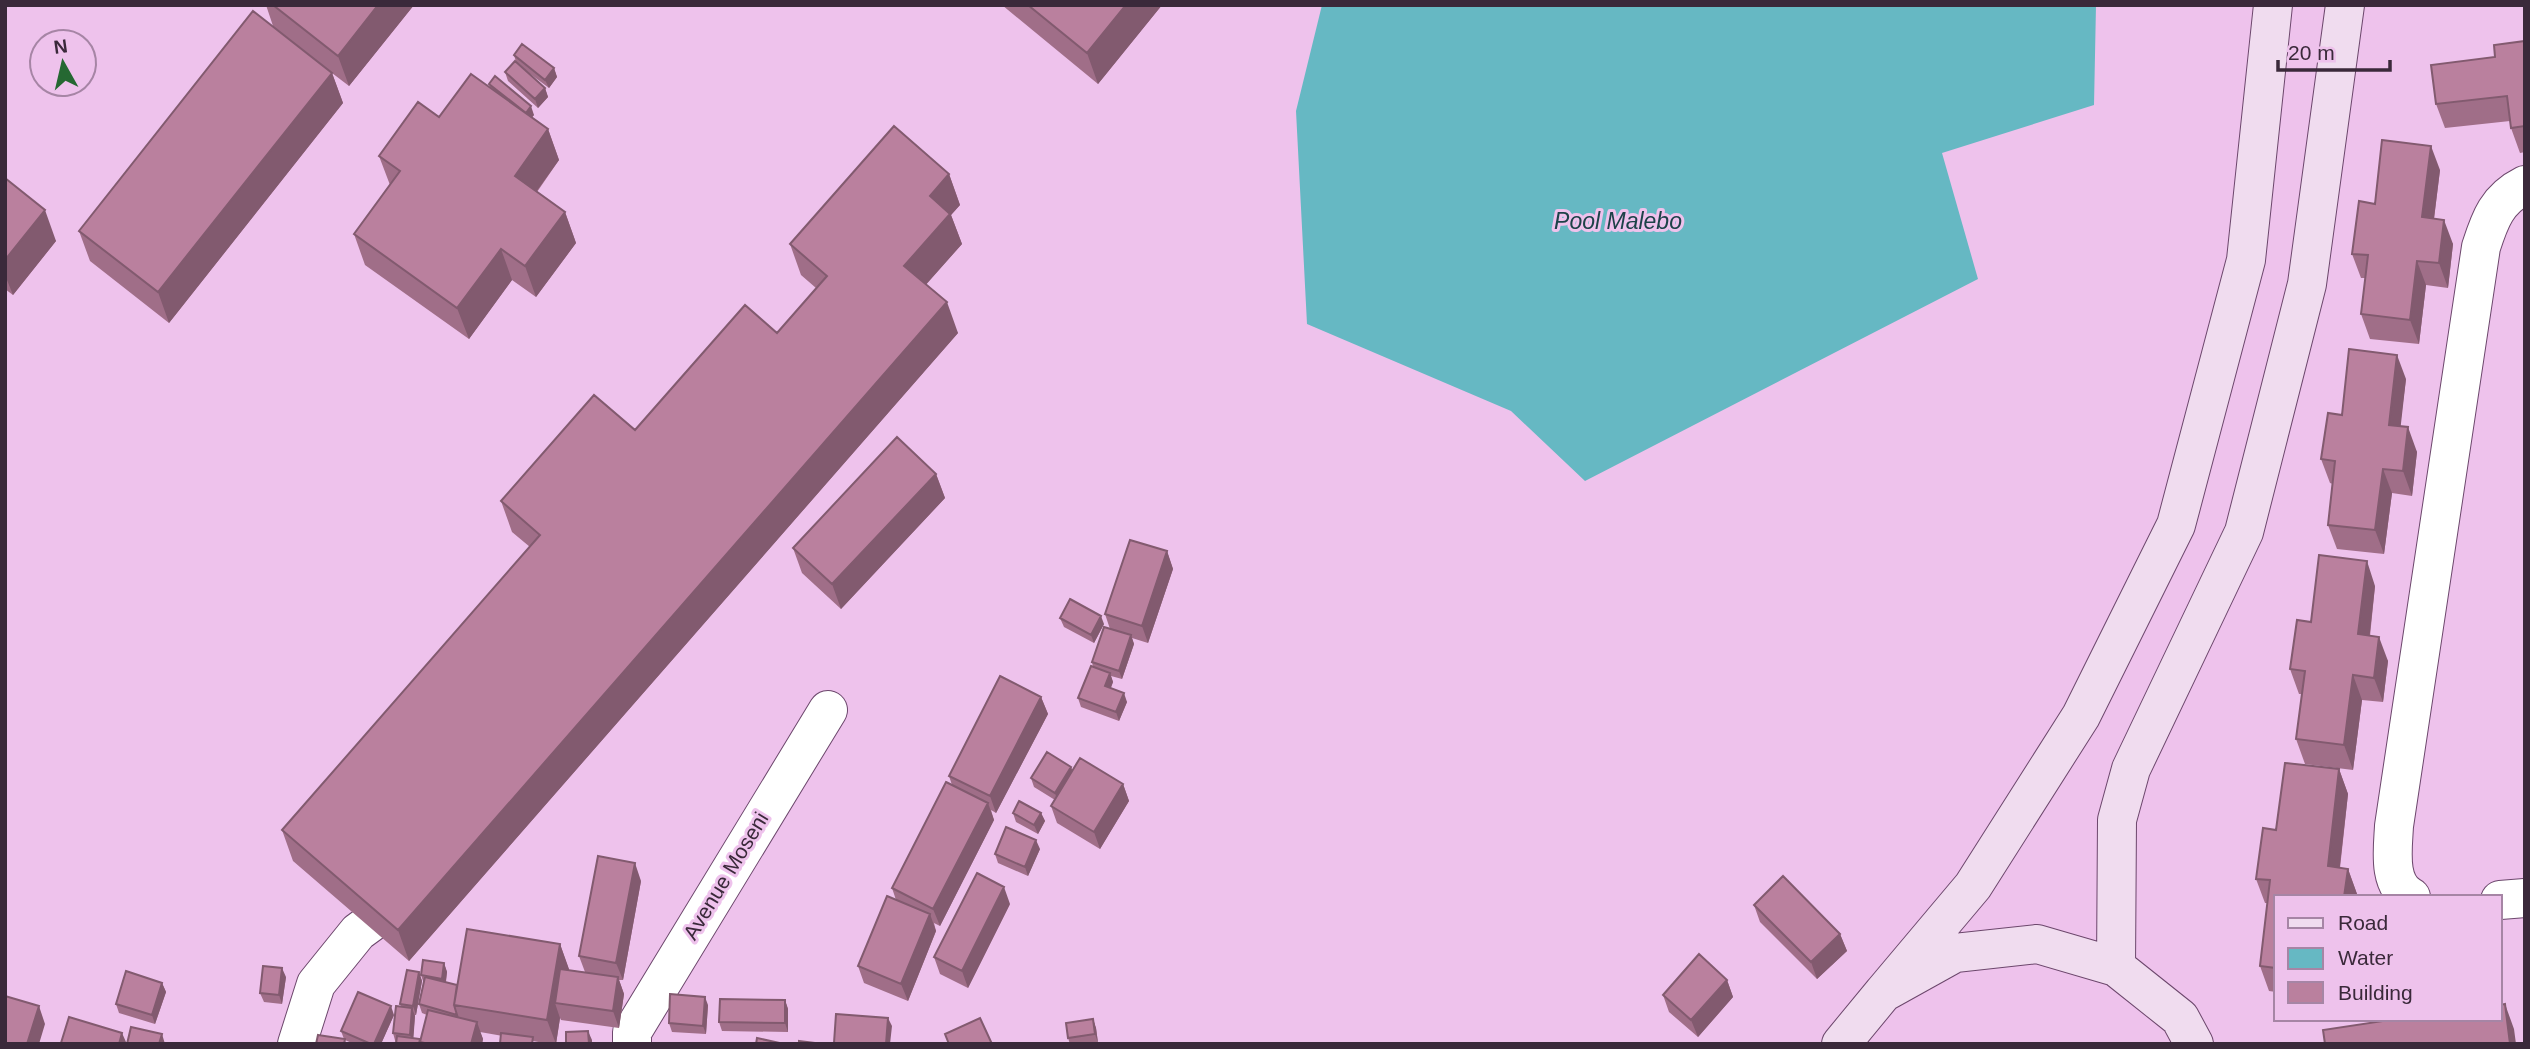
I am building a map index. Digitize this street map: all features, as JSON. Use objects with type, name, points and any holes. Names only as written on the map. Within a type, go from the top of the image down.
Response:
[{"type":"street","points":[[1841,1044],[1973,886],[2081,716],[2176,525],[2246,260],[2273,5]]},
{"type":"street","points":[[2116,967],[2117,820],[2131,769],[2244,532],[2307,284],[2345,5]]},
{"type":"street","points":[[2406,895],[2392,866],[2393,826],[2481,247],[2492,214],[2507,194],[2525,185]]},
{"type":"street","name":"Avenue Moseni","points":[[632,1044],[632,1032],[828,710]]},
{"type":"street","points":[[297,1044],[316,984],[358,932],[414,892]]},
{"type":"street","points":[[2502,900],[2525,898]]},
{"type":"street","points":[[1882,993],[1955,953],[2037,944],[2116,967],[2180,1018],[2194,1044]]},
{"type":"water","name":"Pool Malebo","points":[[1322,5],[2096,5],[2094,105],[1942,153],[1978,279],[1585,481],[1511,411],[1307,324],[1296,111]]},
{"type":"building","points":[[273,5],[378,5],[338,56]]},
{"type":"building","points":[[1028,5],[1126,5],[1087,53]]},
{"type":"building","points":[[253,11],[332,73],[158,292],[79,231]]},
{"type":"building","points":[[2525,41],[2525,126],[2511,128],[2507,96],[2436,104],[2431,65],[2495,57],[2494,45]]},
{"type":"building","points":[[522,44],[554,68],[545,80],[514,55]]},
{"type":"building","points":[[515,61],[545,88],[535,99],[505,72]]},
{"type":"building","points":[[471,74],[548,129],[515,176],[565,212],[525,266],[501,249],[457,308],[354,234],[400,171],[379,156],[418,102],[439,117]]},
{"type":"building","points":[[495,76],[531,106],[526,113],[489,84]]},
{"type":"building","points":[[894,126],[949,174],[930,196],[950,214],[904,266],[947,302],[398,930],[282,830],[540,535],[501,501],[594,395],[635,430],[745,305],[777,333],[827,276],[790,244]]},
{"type":"building","points":[[2382,140],[2431,146],[2422,217],[2444,220],[2439,263],[2417,261],[2410,320],[2361,314],[2368,255],[2352,254],[2359,201],[2375,204]]},
{"type":"building","points":[[5,178],[45,210],[5,260]]},
{"type":"building","points":[[2349,349],[2397,355],[2389,425],[2408,427],[2403,471],[2383,469],[2375,530],[2328,525],[2335,461],[2321,459],[2328,413],[2342,415]]},
{"type":"building","points":[[897,437],[936,474],[832,584],[793,548]]},
{"type":"building","points":[[1130,540],[1167,551],[1142,626],[1105,614]]},
{"type":"building","points":[[2319,555],[2367,561],[2358,634],[2379,637],[2374,678],[2353,675],[2344,745],[2296,739],[2305,671],[2290,669],[2297,620],[2311,622]]},
{"type":"building","points":[[1070,599],[1101,616],[1091,635],[1060,618]]},
{"type":"building","points":[[1104,627],[1131,635],[1119,671],[1092,662]]},
{"type":"building","points":[[1091,666],[1110,673],[1105,686],[1124,693],[1116,712],[1078,698]]},
{"type":"building","points":[[1000,676],[1041,697],[990,796],[949,776]]},
{"type":"building","points":[[1047,752],[1071,767],[1055,793],[1031,778]]},
{"type":"building","points":[[1080,758],[1123,784],[1094,832],[1051,806]]},
{"type":"building","points":[[2285,763],[2339,769],[2328,866],[2348,869],[2344,895],[2274,895],[2274,968],[2260,966],[2270,880],[2256,879],[2263,828],[2276,830]]},
{"type":"building","points":[[946,782],[988,803],[933,909],[892,888]]},
{"type":"building","points":[[1019,801],[1041,813],[1034,825],[1013,813]]},
{"type":"building","points":[[1006,827],[1036,840],[1025,867],[995,854]]},
{"type":"building","points":[[598,856],[635,863],[616,963],[579,956]]},
{"type":"building","points":[[977,873],[1004,887],[962,971],[934,957]]},
{"type":"building","points":[[1783,876],[1840,934],[1811,962],[1754,905]]},
{"type":"building","points":[[887,896],[930,914],[901,984],[858,966]]},
{"type":"building","points":[[467,929],[560,944],[547,1020],[454,1005]]},
{"type":"building","points":[[1699,954],[1727,980],[1691,1020],[1663,995]]},
{"type":"building","points":[[423,960],[444,963],[442,979],[421,975]]},
{"type":"building","points":[[263,966],[282,968],[279,995],[260,993]]},
{"type":"building","points":[[560,969],[618,977],[613,1011],[555,1003]]},
{"type":"building","points":[[407,970],[419,972],[413,1006],[400,1004]]},
{"type":"building","points":[[126,971],[162,983],[152,1015],[116,1004]]},
{"type":"building","points":[[425,977],[457,985],[454,1005],[457,1015],[419,1004]]},
{"type":"building","points":[[358,992],[391,1006],[374,1044],[341,1031]]},
{"type":"building","points":[[670,994],[705,997],[703,1026],[669,1023]]},
{"type":"building","points":[[5,996],[39,1006],[27,1044],[5,1044]]},
{"type":"building","points":[[720,999],[785,1000],[785,1023],[719,1022]]},
{"type":"building","points":[[2505,1004],[2510,1044],[2325,1044],[2323,1030],[2383,1021],[2502,1021],[2502,1005]]},
{"type":"building","points":[[396,1006],[412,1008],[410,1035],[393,1033]]},
{"type":"building","points":[[428,1010],[477,1022],[471,1044],[420,1042]]},
{"type":"building","points":[[836,1014],[888,1018],[886,1044],[834,1043]]},
{"type":"building","points":[[69,1017],[122,1033],[119,1044],[61,1043]]},
{"type":"building","points":[[980,1018],[992,1044],[949,1044],[945,1034]]},
{"type":"building","points":[[1093,1019],[1095,1034],[1068,1038],[1066,1023]]},
{"type":"building","points":[[131,1027],[162,1034],[159,1044],[127,1044]]},
{"type":"building","points":[[588,1031],[589,1044],[566,1044],[566,1032]]},
{"type":"building","points":[[501,1033],[533,1037],[532,1044],[500,1044]]},
{"type":"building","points":[[318,1035],[345,1039],[344,1044],[316,1044]]},
{"type":"building","points":[[397,1036],[420,1039],[419,1044],[396,1044]]},
{"type":"building","points":[[757,1038],[784,1044],[756,1044]]},
{"type":"building","points":[[799,1041],[823,1044],[799,1044]]}]
